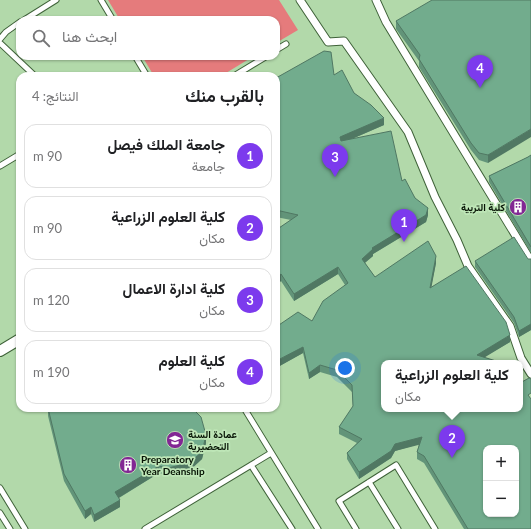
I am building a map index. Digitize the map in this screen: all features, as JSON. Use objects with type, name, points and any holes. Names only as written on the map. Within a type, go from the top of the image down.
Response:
[{"type":"street","points":[[300,0],[328,42],[344,42],[408,132],[435,197],[468,266],[510,326],[522,360]]},
{"type":"street","points":[[376,0],[386,22],[531,261]]},
{"type":"street","points":[[0,351],[16,341]]},
{"type":"street","points":[[523,361],[531,374]]},
{"type":"lane","points":[[30,16],[56,0]]},
{"type":"lane","points":[[100,0],[110,16]]},
{"type":"lane","points":[[0,39],[6,32],[16,25]]},
{"type":"lane","points":[[0,43],[16,58]]},
{"type":"lane","points":[[280,48],[286,44]]},
{"type":"lane","points":[[18,60],[31,72]]},
{"type":"lane","points":[[137,60],[145,72]]},
{"type":"lane","points":[[241,72],[260,60]]},
{"type":"lane","points":[[0,166],[16,156]]},
{"type":"lane","points":[[246,412],[318,529]]},
{"type":"lane","points":[[146,529],[271,453]]},
{"type":"lane","points":[[251,465],[292,529]]},
{"type":"lane","points":[[356,529],[339,501],[396,465],[435,529]]},
{"type":"lane","points":[[369,482],[398,529]]},
{"type":"lane","points":[[0,488],[25,529]]},
{"type":"lane","points":[[0,513],[10,529]]},
{"type":"shaded area","points":[[108,0],[279,0],[298,30],[280,41],[280,16],[118,16]]},
{"type":"shaded area","points":[[144,60],[247,60],[228,72],[152,72]]},
{"type":"building","points":[[432,0],[531,0],[531,129],[488,155],[479,153],[471,143],[419,59],[420,55],[396,21]]},
{"type":"building","points":[[324,51],[331,52],[334,75],[342,70],[354,93],[371,105],[384,118],[340,137],[341,141],[391,131],[402,181],[405,179],[415,198],[428,208],[426,215],[372,248],[373,249],[362,259],[375,277],[428,241],[436,256],[430,288],[466,266],[506,322],[510,335],[477,355],[493,360],[381,360],[381,412],[523,412],[523,381],[529,378],[531,379],[531,393],[528,395],[531,399],[531,529],[468,529],[424,456],[417,452],[422,437],[395,444],[391,451],[359,472],[347,453],[362,439],[339,427],[353,406],[352,385],[337,370],[320,365],[309,373],[303,347],[280,359],[280,324],[298,312],[312,321],[323,301],[348,283],[338,267],[294,294],[281,274],[280,275],[280,227],[298,215],[280,211],[280,76]]},
{"type":"building","name":"كلية التربية","points":[[531,155],[531,247],[489,176]]},
{"type":"building","points":[[514,237],[528,259],[531,259],[531,324],[519,331],[514,317],[475,261]]},
{"type":"building","name":"Preparatory Year Deanship","points":[[49,412],[196,412],[201,417],[206,435],[202,452],[189,463],[168,468],[159,466],[115,492],[120,500],[94,515],[91,507],[85,511],[64,474]]},
{"type":"place","name":"كلية العلوم","points":[[480,88]]},
{"type":"place","name":"كلية ادارة الاعمال","points":[[335,177]]},
{"type":"place","name":"كلية التربية","points":[[518,207]]},
{"type":"place","name":"جامعة الملك فيصل","points":[[404,242]]},
{"type":"place","name":"عمادة السنة التحضيرية","points":[[175,440]]},
{"type":"place","name":"كلية العلوم الزراعية","points":[[452,458]]},
{"type":"place","name":"Preparatory Year Deanship","points":[[128,465]]}]
